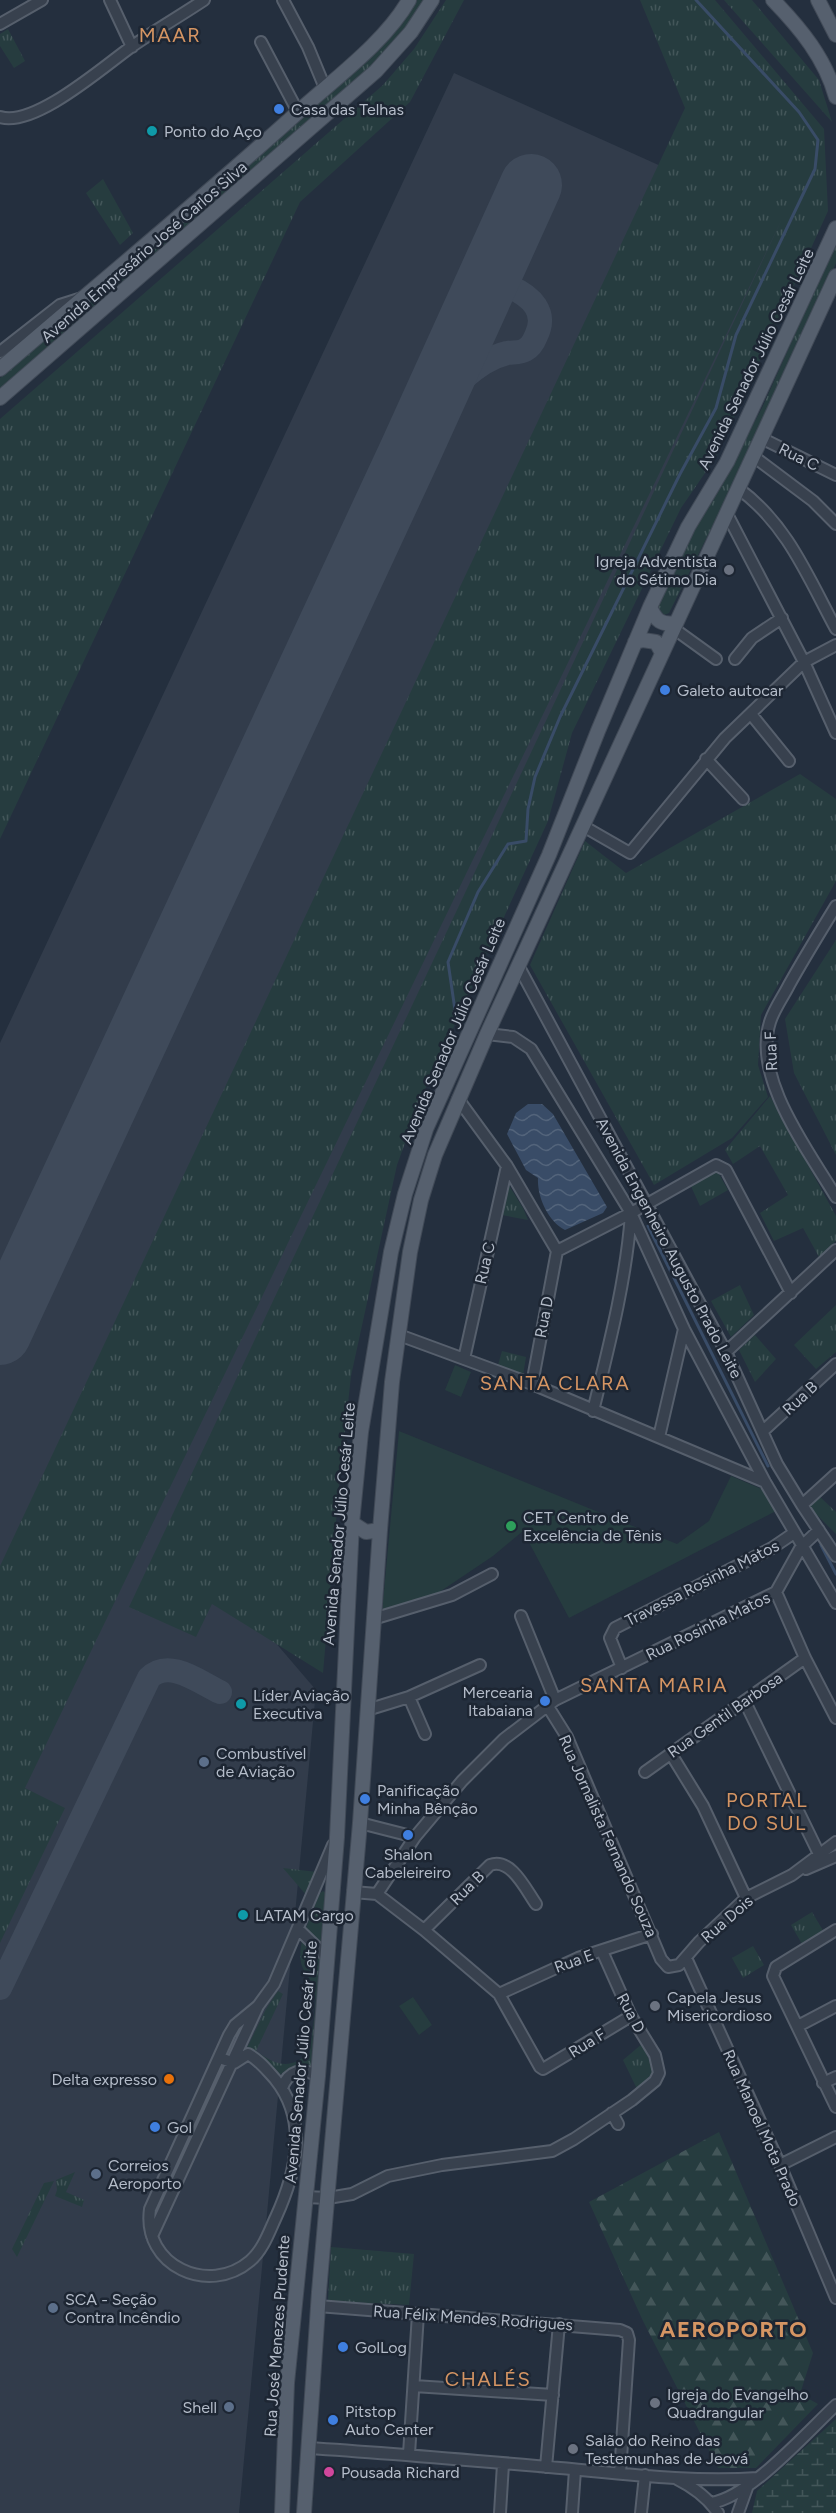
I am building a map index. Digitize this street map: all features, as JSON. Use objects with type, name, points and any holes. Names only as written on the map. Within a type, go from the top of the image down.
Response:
[{"type":"main road","name":"Avenida Empresário José Carlos Silva","points":[[0,369],[325,88],[391,25],[409,0]]},
{"type":"main road","name":"Avenida Empresário José Carlos Silva","points":[[0,398],[376,71],[411,32],[432,0]]},
{"type":"main road","points":[[773,0],[804,32],[818,54],[836,97]]},
{"type":"main road","points":[[818,0],[836,35]]},
{"type":"main road","name":"Avenida Senador Júlio Cesár Leite","points":[[304,2197],[318,2076],[337,1837],[352,1523],[361,1432],[391,1252],[405,1194],[426,1129],[549,855],[635,642],[688,527],[727,462],[836,228]]},
{"type":"main road","name":"Avenida Senador Júlio Cesár Leite","points":[[328,2198],[360,1823],[388,1428],[410,1252],[422,1200],[435,1155],[487,1034],[836,276]]},
{"type":"main road","points":[[651,607],[656,620],[674,625]]},
{"type":"main road","points":[[635,642],[643,640],[656,642],[662,653]]},
{"type":"main road","points":[[352,1523],[366,1532],[380,1530]]},
{"type":"main road","points":[[351,1556],[365,1553],[378,1563]]},
{"type":"main road","name":"Rua José Menezes Prudente","points":[[282,2513],[287,2383],[304,2197]]},
{"type":"main road","points":[[304,2513],[328,2198]]},
{"type":"main road","points":[[296,2283],[307,2284],[319,2299]]},
{"type":"street","points":[[0,24],[42,0]]},
{"type":"street","points":[[110,0],[132,47]]},
{"type":"street","points":[[0,117],[16,118],[36,112],[77,88],[132,47],[204,0]]},
{"type":"street","points":[[283,0],[308,47],[325,88]]},
{"type":"street","points":[[261,42],[298,112]]},
{"type":"street","points":[[0,352],[60,305],[82,298]]},
{"type":"street","name":"Rua C","points":[[761,438],[836,475]]},
{"type":"street","points":[[753,456],[813,501],[836,524]]},
{"type":"street","points":[[739,489],[758,503],[774,520],[836,629]]},
{"type":"street","points":[[727,514],[804,662],[836,733]]},
{"type":"street","points":[[735,659],[752,638],[782,618]]},
{"type":"street","points":[[674,625],[716,659]]},
{"type":"street","points":[[583,826],[630,853],[706,759],[804,662],[836,645]]},
{"type":"street","points":[[751,714],[789,761]]},
{"type":"street","points":[[706,759],[743,799]]},
{"type":"street","name":"Rua F","points":[[836,906],[780,1002],[770,1022],[768,1037],[772,1082],[781,1105],[836,1197]]},
{"type":"street","name":"Avenida Engenheiro Augusto Prado Leite","points":[[519,967],[726,1352],[777,1464],[836,1556]]},
{"type":"street","name":"Avenida Engenheiro Augusto Prado Leite","points":[[487,1034],[513,1037],[531,1049],[631,1213],[684,1329],[765,1482],[836,1603]]},
{"type":"street","points":[[458,1099],[507,1166],[557,1251],[631,1213],[709,1167],[722,1166],[791,1293]]},
{"type":"street","name":"Rua C","points":[[464,1359],[507,1166]]},
{"type":"street","points":[[593,1411],[622,1284],[628,1251],[631,1213]]},
{"type":"street","points":[[726,1352],[836,1250]]},
{"type":"street","name":"Rua D","points":[[532,1384],[557,1251]]},
{"type":"street","points":[[659,1437],[684,1329]]},
{"type":"street","points":[[399,1335],[532,1384],[765,1482]]},
{"type":"street","name":"Rua B","points":[[763,1431],[836,1364]]},
{"type":"street","points":[[802,1505],[836,1473]]},
{"type":"street","points":[[819,1530],[801,1546],[777,1592],[805,1659],[836,1718]]},
{"type":"street","name":"Travessa Rosinha Matos","points":[[622,1668],[610,1638],[615,1628],[772,1548],[794,1533]]},
{"type":"street","points":[[374,1619],[452,1595],[492,1574]]},
{"type":"street","name":"Rua Rosinha Matos","points":[[377,1894],[415,1837],[462,1781],[504,1739],[551,1702],[777,1592]]},
{"type":"street","name":"Rua Jornalista Fernando Souza","points":[[521,1616],[551,1702],[661,1959],[668,1967]]},
{"type":"street","name":"Rua Gentil Barbosa","points":[[645,1772],[805,1659]]},
{"type":"street","points":[[367,1710],[409,1697],[480,1665]]},
{"type":"street","points":[[409,1697],[425,1734]]},
{"type":"street","points":[[745,1702],[819,1854]]},
{"type":"street","points":[[671,1754],[703,1806],[746,1898]]},
{"type":"street","points":[[360,1823],[415,1837]]},
{"type":"street","points":[[152,2236],[234,2063],[258,2006],[274,1984],[337,1837]]},
{"type":"street","name":"Rua Dois","points":[[792,1875],[836,1842]]},
{"type":"street","name":"Rua Dois","points":[[668,1967],[679,1965],[699,1942],[746,1898],[836,1856]]},
{"type":"street","name":"Rua B","points":[[424,1930],[490,1865],[496,1863],[505,1865],[511,1871],[536,1904]]},
{"type":"street","points":[[353,1892],[377,1894],[424,1930],[499,1995]]},
{"type":"street","points":[[298,1929],[327,1957]]},
{"type":"street","points":[[835,1932],[776,1967],[773,1971],[773,1979],[836,2107]]},
{"type":"street","name":"Rua E","points":[[499,1995],[546,1972],[652,1934]]},
{"type":"street","name":"Rua D","points":[[602,1951],[631,2016],[655,2055],[660,2073],[655,2081],[612,2113]]},
{"type":"street","name":"Rua Manoel Mota Prado","points":[[686,1958],[780,2165],[836,2298]]},
{"type":"street","name":"Rua F","points":[[499,1995],[543,2069],[631,2016]]},
{"type":"street","points":[[234,2063],[248,2054],[260,2062],[282,2088],[291,2105],[295,2123],[294,2170],[291,2183],[271,2228],[252,2260],[225,2273],[208,2276],[193,2274],[170,2264],[157,2250],[152,2236],[150,2209],[235,2025],[258,2006]]},
{"type":"street","points":[[798,2026],[836,2006]]},
{"type":"street","points":[[220,2058],[234,2063]]},
{"type":"street","points":[[282,2088],[293,2073],[300,2071],[318,2076]]},
{"type":"street","points":[[823,2083],[836,2077]]},
{"type":"street","points":[[304,2197],[328,2198],[352,2194],[388,2176],[442,2165],[552,2151],[612,2113],[618,2124]]},
{"type":"street","points":[[780,2165],[836,2137]]},
{"type":"street","name":"Rua Félix Mendes Rodrigues","points":[[319,2299],[418,2314],[559,2324],[620,2330],[627,2334],[630,2340],[620,2473]]},
{"type":"street","points":[[409,2454],[418,2314]]},
{"type":"street","points":[[546,2467],[559,2324]]},
{"type":"street","points":[[414,2386],[553,2395]]},
{"type":"street","points":[[711,2503],[729,2499],[747,2488],[836,2405]]},
{"type":"street","points":[[308,2448],[409,2454],[503,2464],[674,2477],[729,2480],[758,2478]]},
{"type":"street","points":[[500,2513],[503,2464]]},
{"type":"street","points":[[572,2513],[575,2470]]},
{"type":"street","points":[[641,2513],[645,2475]]},
{"type":"street","points":[[674,2477],[688,2484],[711,2503],[718,2513]]},
{"type":"street","points":[[738,2513],[747,2488]]},
{"type":"shaded area","points":[[454,73],[803,230],[187,1539],[316,1690],[239,2513],[0,2513],[0,1043]]},
{"type":"green space","points":[[414,0],[424,0],[407,31],[331,105],[0,392],[0,378],[393,34]]},
{"type":"green space","points":[[446,0],[464,0],[410,102],[300,202],[0,839],[0,419],[383,85],[414,49]]},
{"type":"green space","points":[[640,0],[715,0],[824,129],[828,211],[716,457],[681,508],[572,733],[548,821],[423,1094],[397,1165],[351,1376],[323,1673],[212,1604],[196,1637],[129,1607],[783,217],[25,1788],[65,1808],[0,1943],[0,1566],[685,108]]},
{"type":"green space","points":[[724,0],[752,0],[819,80],[832,122]]},
{"type":"green space","points":[[8,29],[25,61],[14,68],[0,46],[0,34]]},
{"type":"green space","points":[[103,179],[133,233],[120,245],[86,193]]},
{"type":"green space","points":[[836,243],[836,263],[768,415],[669,613],[664,615],[657,605],[698,517],[729,469],[762,408]]},
{"type":"green space","points":[[800,774],[836,799],[836,881],[761,1015],[758,1065],[768,1097],[732,1138],[654,1185],[530,965],[585,841],[626,873]]},
{"type":"green space","points":[[836,940],[836,1155],[794,1073],[785,1019]]},
{"type":"green space","points":[[770,1096],[836,1216],[836,1241],[819,1257],[803,1228],[774,1241],[760,1213],[788,1195],[760,1146],[733,1164],[725,1150]]},
{"type":"green space","points":[[716,1169],[728,1190],[700,1206],[690,1184]]},
{"type":"green space","points":[[508,1184],[523,1208],[528,1220],[502,1215]]},
{"type":"green space","points":[[740,1285],[754,1315],[731,1337],[711,1301]]},
{"type":"green space","points":[[836,1305],[836,1352],[816,1369],[794,1345]]},
{"type":"green space","points":[[755,1335],[776,1359],[755,1382],[739,1350]]},
{"type":"green space","points":[[502,1351],[526,1357],[523,1375],[498,1365]]},
{"type":"green space","points":[[455,1365],[471,1372],[461,1397],[445,1390]]},
{"type":"green space","name":"CET Centro de Excelência de Tênis","points":[[399,1431],[677,1544],[709,1521],[731,1476],[764,1490],[776,1511],[569,1618],[523,1531],[493,1556],[438,1593],[382,1612]]},
{"type":"green space","points":[[819,1496],[836,1512],[836,1534],[809,1507]]},
{"type":"green space","points":[[283,1868],[317,1872],[307,1896]]},
{"type":"green space","points":[[323,1891],[326,1893],[322,1946],[305,1930],[320,1893]]},
{"type":"green space","points":[[812,1912],[824,1932],[802,1944],[791,1925]]},
{"type":"green space","points":[[302,1941],[319,1957],[322,1965],[311,2068],[293,2068],[278,2076],[263,2058],[246,2050],[266,2009],[278,1991],[283,1994],[256,2051],[270,2060],[283,2064],[296,2062],[310,2052],[315,1994],[302,1966],[300,1952]]},
{"type":"green space","points":[[753,1946],[764,1965],[743,1978],[732,1958]]},
{"type":"green space","points":[[413,1997],[432,2025],[419,2035],[399,2006]]},
{"type":"green space","points":[[642,2044],[655,2073],[653,2078],[637,2089],[623,2060]]},
{"type":"green space","points":[[719,2132],[813,2353],[800,2394],[818,2404],[756,2468],[718,2468],[643,2321],[589,2202]]},
{"type":"green space","points":[[75,2172],[66,2192],[84,2200],[82,2207],[55,2196],[56,2180]]},
{"type":"green space","points":[[54,2181],[17,2257],[12,2249],[44,2183]]},
{"type":"green space","points":[[331,2247],[414,2254],[409,2305],[328,2301]]},
{"type":"green space","points":[[836,2419],[836,2513],[752,2513],[757,2491]]},
{"type":"water","points":[[528,1104],[542,1104],[553,1114],[607,1207],[603,1213],[565,1230],[553,1221],[539,1193],[538,1178],[526,1170],[507,1134],[516,1113]]},
{"type":"waterway","points":[[455,1010],[448,962],[478,892],[508,844],[526,841],[528,809],[535,777],[560,717],[680,474],[716,408],[736,335],[815,169],[818,140],[799,112],[696,0]]},
{"type":"waterway","points":[[648,1226],[768,1466]]},
{"type":"waterway","points":[[821,1545],[836,1574]]},
{"type":"taxiway","points":[[410,452],[434,413],[464,378],[495,357],[527,349],[531,346],[539,327],[539,312],[531,300],[510,287],[491,294],[474,309]]},
{"type":"taxiway","points":[[0,1988],[149,1678],[157,1672],[175,1671],[220,1692]]},
{"type":"runway","points":[[0,1334],[410,452],[531,185]]},
{"type":"place","name":"Casa das Telhas","points":[[279,109]]},
{"type":"place","name":"Ponto do Aço","points":[[152,131]]},
{"type":"place","name":"Igreja Adventista do Sétimo Dia","points":[[729,570]]},
{"type":"place","name":"Galeto autocar","points":[[665,690]]},
{"type":"place","name":"CET Centro de Excelência de Tênis","points":[[511,1526]]},
{"type":"place","name":"Mercearia Itabaiana","points":[[545,1701]]},
{"type":"place","name":"Líder Aviação Executiva","points":[[241,1704]]},
{"type":"place","name":"Combustível de Aviação","points":[[204,1762]]},
{"type":"place","name":"Panificação Minha Bênção","points":[[365,1799]]},
{"type":"place","name":"Shalon Cabeleireiro","points":[[408,1835]]},
{"type":"place","name":"LATAM Cargo","points":[[243,1915]]},
{"type":"place","name":"Capela Jesus Misericordioso","points":[[655,2006]]},
{"type":"place","name":"Delta expresso","points":[[169,2079]]},
{"type":"place","name":"Gol","points":[[155,2127]]},
{"type":"place","name":"Correios Aeroporto","points":[[96,2174]]},
{"type":"place","name":"SCA - Seção Contra Incêndio","points":[[53,2308]]},
{"type":"place","name":"GolLog","points":[[343,2347]]},
{"type":"place","name":"Igreja do Evangelho Quadrangular","points":[[655,2403]]},
{"type":"place","name":"Shell","points":[[229,2407]]},
{"type":"place","name":"Pitstop Auto Center","points":[[333,2420]]},
{"type":"place","name":"Salão do Reino das Testemunhas de Jeová","points":[[573,2449]]},
{"type":"place","name":"Pousada Richard","points":[[329,2472]]},
{"type":"district","name":"MAAR","points":[[170,35]]},
{"type":"district","name":"SANTA CLARA","points":[[555,1383]]},
{"type":"district","name":"SANTA MARIA","points":[[654,1685]]},
{"type":"district","name":"PORTAL DO SUL","points":[[767,1812]]},
{"type":"district","name":"AEROPORTO","points":[[734,2329]]},
{"type":"district","name":"CHALÉS","points":[[488,2379]]}]
